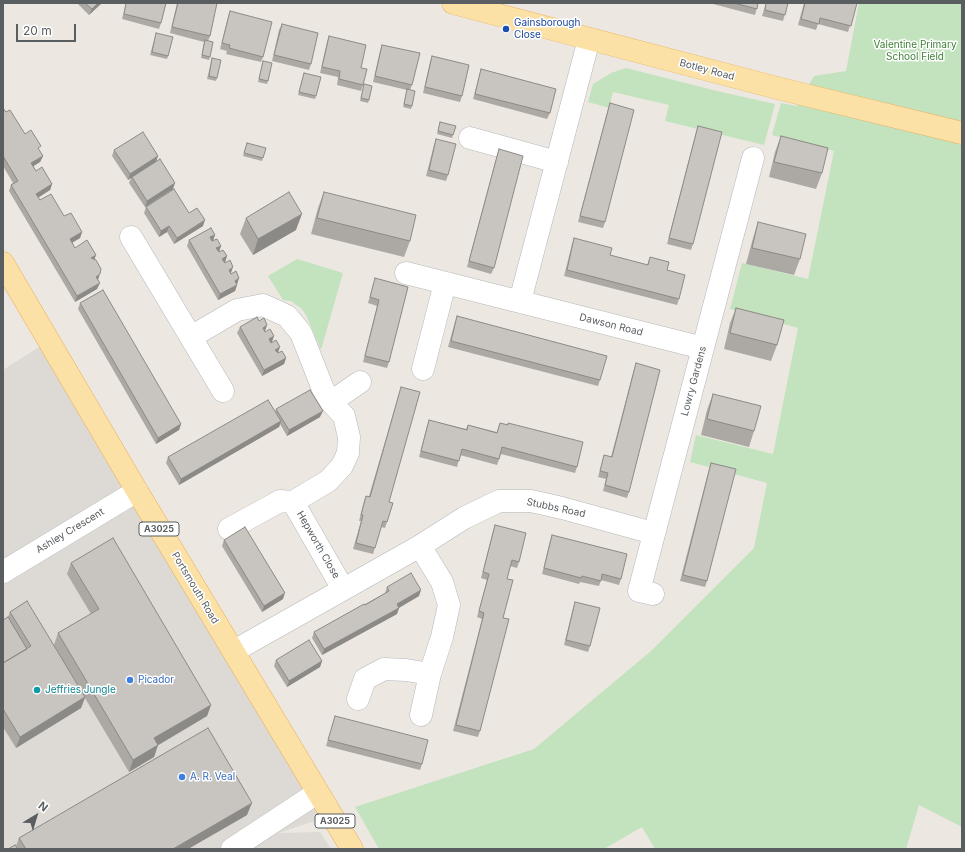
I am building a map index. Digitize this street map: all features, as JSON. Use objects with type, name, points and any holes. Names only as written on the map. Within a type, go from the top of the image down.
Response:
[{"type":"main road","name":"Botley Road","points":[[453,3],[781,89],[962,134]]},
{"type":"main road","name":"Portsmouth Road","points":[[3,263],[136,491],[234,651],[352,849]]},
{"type":"street","points":[[520,302],[589,39]]},
{"type":"street","points":[[470,138],[557,162]]},
{"type":"street","name":"Lowry Gardens","points":[[653,594],[639,591],[653,533],[753,158]]},
{"type":"street","points":[[131,237],[223,391]]},
{"type":"street","name":"Dawson Road","points":[[406,273],[703,348]]},
{"type":"street","points":[[423,369],[445,283]]},
{"type":"street","name":"Hepworth Close","points":[[191,337],[237,310],[263,305],[287,316],[301,333],[322,389],[331,402],[344,416],[349,437],[348,453],[342,466],[328,481],[293,502],[280,501],[229,529]]},
{"type":"street","points":[[331,402],[360,382]]},
{"type":"street","name":"Ashley Crescent","points":[[3,570],[136,491]]},
{"type":"street","name":"Stubbs Road","points":[[234,651],[420,546],[464,518],[499,501],[531,501],[653,533]]},
{"type":"street","name":"Hepworth Close","points":[[293,502],[343,589]]},
{"type":"street","points":[[420,546],[442,582],[449,604],[442,637],[430,674],[421,715]]},
{"type":"street","points":[[358,699],[365,679],[384,669],[406,670],[430,674]]},
{"type":"street","points":[[232,849],[318,793]]},
{"type":"shaded area","points":[[42,345],[332,815],[279,833],[320,832],[331,849],[3,849],[3,370]]},
{"type":"green space","name":"Valentine Primary School Field","points":[[859,3],[962,3],[962,827],[919,805],[906,849],[655,849],[642,827],[604,849],[379,849],[355,807],[534,749],[651,651],[754,548],[767,483],[690,462],[696,435],[773,454],[798,328],[730,309],[742,263],[808,279],[834,151],[772,135],[781,103],[797,106],[814,76],[846,71]]},
{"type":"green space","points":[[626,68],[775,104],[764,145],[665,121],[669,105],[613,92],[609,108],[588,102],[593,84],[611,73]]},
{"type":"green space","points":[[297,259],[343,273],[321,350],[302,309],[291,301],[283,300],[268,276]]},
{"type":"building","points":[[85,3],[98,3],[92,9]]},
{"type":"building","points":[[126,3],[166,3],[161,23],[124,14]]},
{"type":"building","points":[[178,3],[217,3],[210,36],[172,27]]},
{"type":"building","points":[[734,3],[758,3],[757,9]]},
{"type":"building","points":[[766,3],[788,3],[785,15],[765,10]]},
{"type":"building","points":[[805,3],[857,3],[851,26],[820,18],[819,24],[801,19]]},
{"type":"building","points":[[230,11],[272,22],[263,57],[229,48],[230,45],[222,43]]},
{"type":"building","points":[[282,24],[318,33],[311,64],[274,55]]},
{"type":"building","points":[[156,33],[173,37],[168,56],[152,52]]},
{"type":"building","points":[[329,36],[366,45],[361,68],[367,69],[363,85],[339,79],[340,71],[322,67]]},
{"type":"building","points":[[205,40],[213,42],[210,57],[202,55]]},
{"type":"building","points":[[382,45],[420,53],[412,85],[375,76]]},
{"type":"building","points":[[432,56],[469,65],[462,96],[425,87]]},
{"type":"building","points":[[212,58],[221,60],[217,78],[209,76]]},
{"type":"building","points":[[263,61],[272,63],[268,81],[259,79]]},
{"type":"building","points":[[481,69],[556,89],[550,113],[475,94]]},
{"type":"building","points":[[304,73],[321,77],[316,96],[299,92]]},
{"type":"building","points":[[364,84],[372,86],[369,100],[361,98]]},
{"type":"building","points":[[407,89],[415,91],[412,106],[404,104]]},
{"type":"building","points":[[610,103],[634,110],[605,222],[580,216]]},
{"type":"building","points":[[3,108],[6,112],[10,110],[25,134],[31,130],[41,146],[38,148],[43,156],[31,163],[36,171],[42,167],[52,184],[36,194],[40,200],[51,194],[64,216],[71,213],[82,232],[70,239],[75,248],[87,240],[96,255],[91,258],[96,260],[101,269],[100,274],[96,277],[100,283],[77,296],[11,185],[18,181],[3,156]]},
{"type":"building","points":[[440,122],[456,126],[453,135],[438,131]]},
{"type":"building","points":[[698,126],[722,132],[693,244],[669,238]]},
{"type":"building","points":[[143,132],[158,156],[130,174],[114,150]]},
{"type":"building","points":[[781,136],[828,148],[822,173],[774,162]]},
{"type":"building","points":[[436,139],[456,144],[448,175],[429,170]]},
{"type":"building","points":[[247,143],[266,148],[263,158],[244,153]]},
{"type":"building","points":[[499,149],[523,156],[494,268],[469,261]]},
{"type":"building","points":[[160,159],[175,183],[147,201],[132,177]]},
{"type":"building","points":[[174,189],[189,213],[197,208],[205,220],[177,238],[169,226],[161,231],[146,207]]},
{"type":"building","points":[[289,192],[302,214],[258,239],[246,218]]},
{"type":"building","points":[[324,192],[416,215],[410,241],[317,218]]},
{"type":"building","points":[[758,222],[806,234],[800,259],[752,248]]},
{"type":"building","points":[[211,228],[215,235],[210,237],[212,241],[217,239],[221,246],[216,248],[219,252],[223,250],[227,256],[222,259],[225,263],[230,260],[233,267],[229,270],[231,274],[236,271],[239,278],[235,281],[237,285],[220,294],[189,240]]},
{"type":"building","points":[[574,238],[612,248],[610,255],[648,265],[650,257],[669,262],[667,270],[685,275],[679,299],[567,270]]},
{"type":"building","points":[[375,278],[408,287],[389,362],[365,356],[379,300],[370,297]]},
{"type":"building","points":[[103,290],[181,424],[158,438],[80,303]]},
{"type":"building","points":[[736,308],[784,320],[777,345],[730,333]]},
{"type":"building","points":[[457,316],[607,356],[600,380],[451,341]]},
{"type":"building","points":[[257,317],[259,321],[264,318],[267,325],[263,328],[265,332],[270,329],[274,336],[269,339],[271,343],[276,340],[280,347],[275,350],[278,353],[282,351],[286,358],[264,370],[240,327]]},
{"type":"building","points":[[636,363],[660,370],[629,492],[605,485],[608,473],[600,471],[604,455],[612,457]]},
{"type":"building","points":[[401,387],[420,392],[389,502],[393,503],[387,522],[383,521],[375,548],[356,543],[366,496],[370,497]]},
{"type":"building","points":[[310,390],[323,411],[289,430],[276,409]]},
{"type":"building","points":[[713,394],[761,406],[754,431],[707,419]]},
{"type":"building","points":[[268,400],[281,421],[181,479],[168,457]]},
{"type":"building","points":[[429,420],[467,430],[468,425],[497,433],[500,423],[508,425],[508,423],[583,442],[577,467],[502,447],[499,459],[462,449],[459,461],[421,451]]},
{"type":"building","points":[[711,463],[736,469],[707,581],[683,575]]},
{"type":"building","points":[[495,525],[526,533],[519,562],[512,560],[507,579],[513,580],[503,618],[509,619],[480,731],[456,725],[484,613],[479,611],[489,574],[483,572]]},
{"type":"building","points":[[245,527],[285,593],[264,606],[224,540]]},
{"type":"building","points":[[552,535],[627,554],[621,579],[602,574],[601,581],[582,576],[581,578],[544,568]]},
{"type":"building","name":"Picador","points":[[113,538],[211,705],[154,738],[158,745],[133,760],[58,633],[99,609],[71,563]]},
{"type":"building","points":[[411,573],[421,590],[397,604],[399,608],[324,649],[314,632],[389,591],[387,587]]},
{"type":"building","name":"Jeffries Jungle","points":[[27,601],[85,697],[20,737],[3,709],[3,663],[31,646],[10,612]]},
{"type":"building","points":[[575,602],[600,608],[590,646],[566,640]]},
{"type":"building","points":[[8,617],[27,649],[3,663],[3,620]]},
{"type":"building","points":[[309,640],[322,661],[289,681],[276,660]]},
{"type":"building","points":[[335,716],[428,740],[422,764],[328,740]]},
{"type":"building","name":"A. R. Veal","points":[[208,728],[252,803],[173,849],[26,849],[19,838]]},
{"type":"building","points":[[15,845],[18,849],[8,849]]},
{"type":"place","name":"Gainsborough Close","points":[[506,29]]},
{"type":"place","name":"Picador","points":[[130,680]]},
{"type":"place","name":"Jeffries Jungle","points":[[37,690]]},
{"type":"place","name":"A. R. Veal","points":[[182,777]]}]
